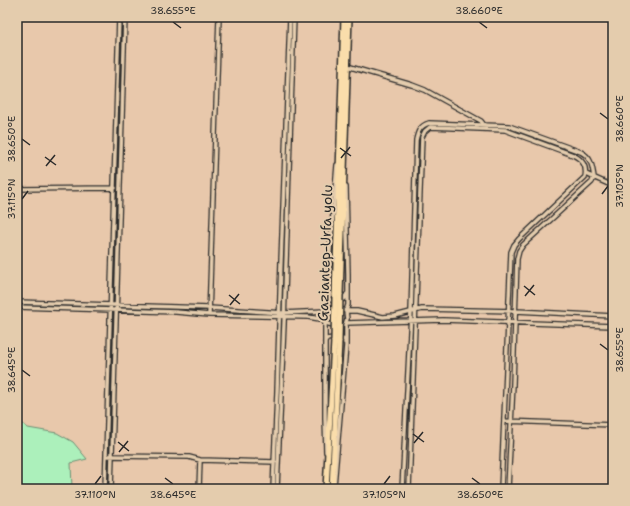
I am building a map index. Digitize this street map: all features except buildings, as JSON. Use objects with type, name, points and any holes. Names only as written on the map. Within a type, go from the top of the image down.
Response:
[{"type":"highway","name":"Gaziantep-Urfa yolu","points":[[338,295],[344,17]]},
{"type":"highway","name":"Gaziantep-Urfa yolu","points":[[333,489],[336,341],[344,177],[349,17]]},
{"type":"highway","name":"Gaziantep-Urfa yolu","points":[[326,489],[336,341]]},
{"type":"street","points":[[105,489],[119,17]]},
{"type":"street","points":[[111,489],[125,17]]},
{"type":"street","points":[[209,315],[219,17]]},
{"type":"street","points":[[277,489],[276,462],[279,315],[290,17]]},
{"type":"street","points":[[272,489],[276,462],[284,315],[294,17]]},
{"type":"street","points":[[347,66],[425,90],[481,121],[484,125]]},
{"type":"street","points":[[413,311],[415,186],[418,133],[422,127],[429,123],[509,126],[587,155],[590,160],[594,177],[592,182],[558,212],[519,251],[517,258],[508,489]]},
{"type":"street","points":[[402,489],[422,137],[425,131],[430,127],[505,130],[580,159],[585,167],[585,176],[514,245],[511,258],[508,311],[501,489]]},
{"type":"street","points":[[327,469],[325,424],[325,322],[323,317],[325,311],[336,174],[340,149]]},
{"type":"street","points":[[586,174],[613,186]]},
{"type":"street","points":[[333,489],[346,346],[346,311],[348,305],[344,177]]},
{"type":"street","points":[[17,189],[120,188]]},
{"type":"street","points":[[326,294],[327,298],[336,301],[344,299],[348,293]]},
{"type":"street","points":[[17,302],[209,308],[279,315]]},
{"type":"street","points":[[17,307],[176,312],[209,315],[284,315],[320,319],[329,325],[336,326],[345,325],[346,323],[443,320],[613,326]]},
{"type":"street","points":[[284,315],[325,311],[331,308],[337,308],[346,311],[383,317],[422,309],[516,311],[613,316]]},
{"type":"street","points":[[409,489],[412,321]]},
{"type":"street","points":[[325,342],[327,339],[338,337],[345,340],[346,346]]},
{"type":"street","points":[[504,421],[613,424]]},
{"type":"street","points":[[106,456],[189,457],[200,460],[276,462]]},
{"type":"street","points":[[199,489],[200,460]]},
{"type":"green space","points":[[17,419],[28,428],[57,433],[73,442],[87,459],[71,463],[72,489],[17,489]]}]
